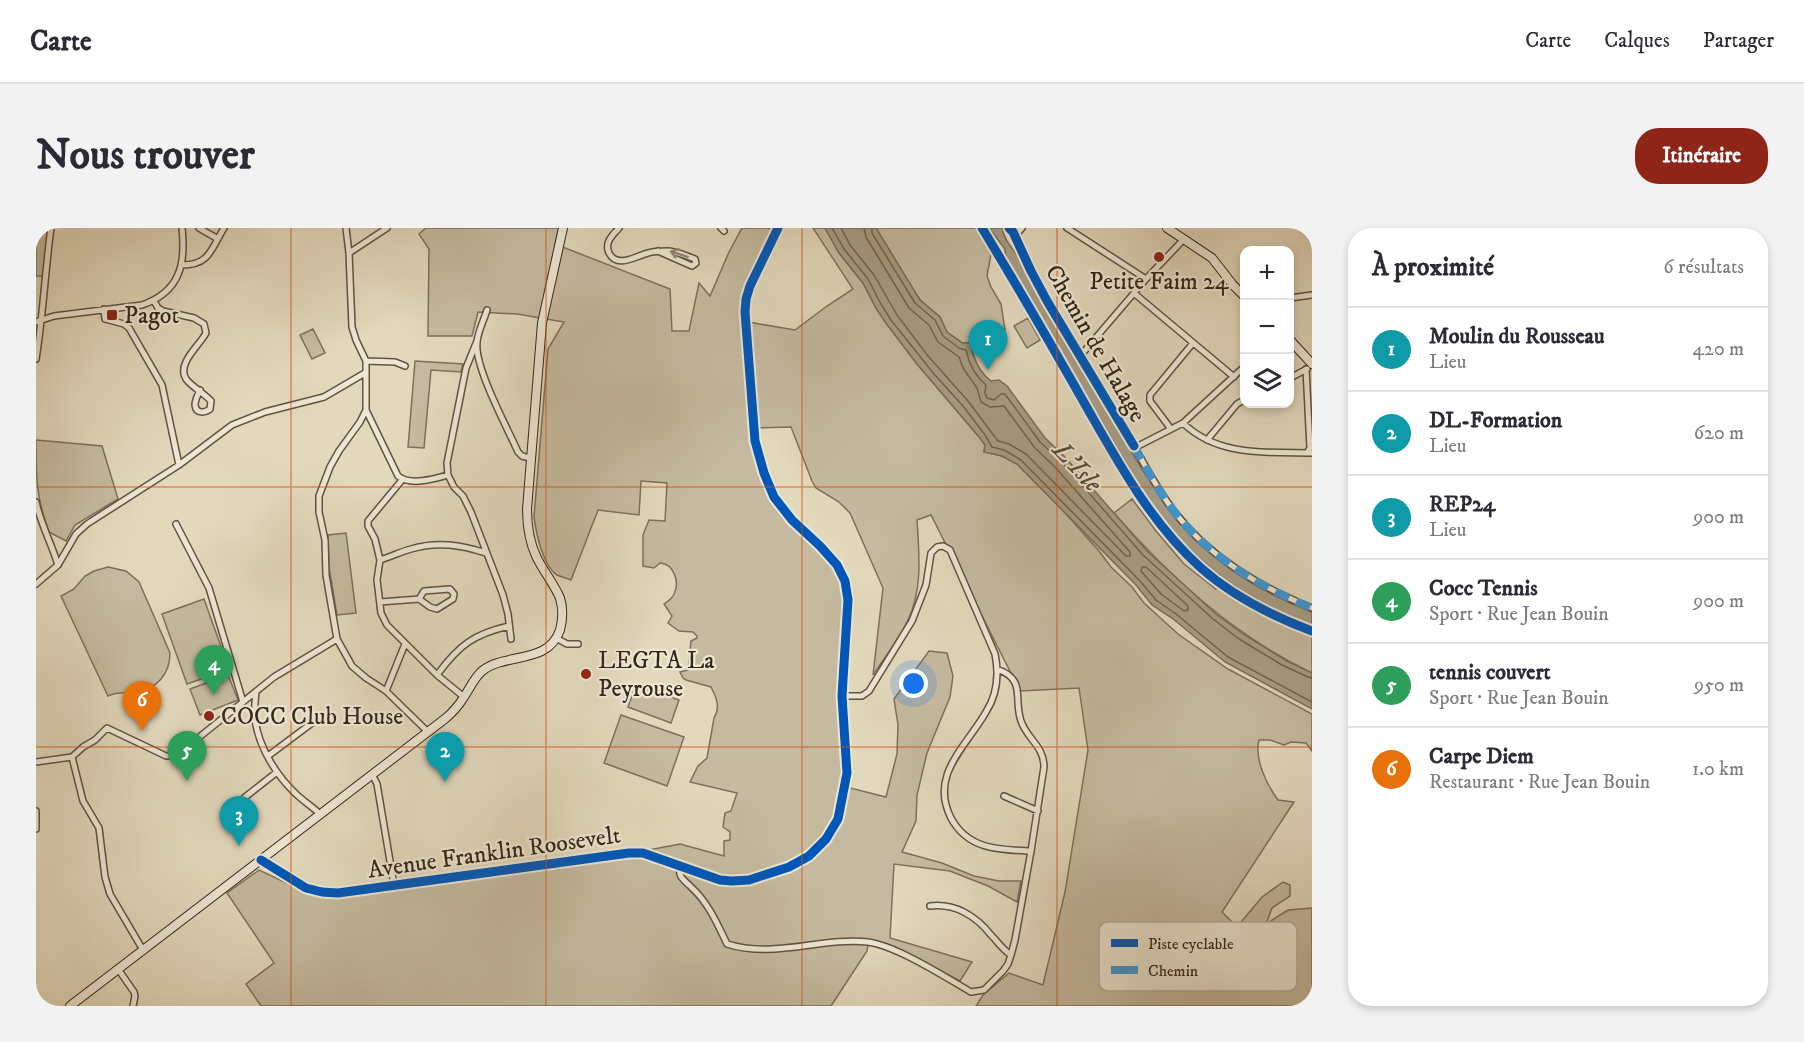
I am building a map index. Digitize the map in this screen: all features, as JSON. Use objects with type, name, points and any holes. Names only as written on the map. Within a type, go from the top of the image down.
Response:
[{"type":"main road","points":[[70,1006],[446,718],[464,697],[476,677],[488,667],[537,654],[556,638],[562,623],[560,600],[537,558],[528,531],[527,509],[542,323],[563,228]]},
{"type":"main road","points":[[1167,228],[1214,260],[1240,291]]},
{"type":"main road","points":[[1294,345],[1310,366]]},
{"type":"street","points":[[36,359],[51,228]]},
{"type":"street","points":[[39,321],[54,316],[142,305],[154,301],[164,294],[176,280],[182,265],[182,228]]},
{"type":"street","points":[[199,228],[218,239]]},
{"type":"street","points":[[182,265],[191,265],[205,260],[224,228]]},
{"type":"street","points":[[345,228],[349,253],[352,327],[366,361],[366,410],[398,477],[402,480],[414,481],[448,476]]},
{"type":"street","points":[[349,253],[387,228]]},
{"type":"street","points":[[620,228],[611,237],[608,245],[614,259],[622,261],[658,251],[668,251],[695,259],[696,263],[692,266],[658,251]]},
{"type":"street","name":"Avenue Franklin Roosevelt","points":[[261,860],[306,888],[338,893],[629,853],[643,853],[720,880],[732,881],[749,880],[789,867],[809,856],[826,839],[838,819],[847,772],[842,696],[848,600],[845,581],[837,565],[792,520],[774,497],[755,441],[749,380],[745,306],[750,286],[778,228]]},
{"type":"street","points":[[1014,237],[1023,228]]},
{"type":"street","points":[[1067,228],[1146,279]]},
{"type":"street","points":[[1081,355],[1146,279],[1184,239]]},
{"type":"street","points":[[1135,294],[1234,377]]},
{"type":"street","points":[[1294,297],[1312,295]]},
{"type":"street","points":[[154,301],[163,311],[194,318],[204,324],[206,333],[187,361],[184,370],[187,380],[200,390]]},
{"type":"street","points":[[104,309],[105,319],[124,324],[129,328],[160,382],[168,408],[179,465]]},
{"type":"street","points":[[487,310],[466,368],[447,463],[448,476],[463,496],[507,607],[511,639]]},
{"type":"street","points":[[477,341],[478,358],[483,374],[514,442],[522,456],[530,458]]},
{"type":"street","points":[[1193,343],[1150,395],[1150,401],[1171,429],[1184,423],[1240,372]]},
{"type":"street","points":[[366,361],[395,362],[405,366]]},
{"type":"street","points":[[1294,376],[1310,366]]},
{"type":"street","points":[[1184,423],[1216,445],[1241,451],[1309,453],[1310,366]]},
{"type":"street","points":[[36,584],[58,566],[76,534],[87,525],[179,465],[232,425],[265,412],[324,396],[365,373]]},
{"type":"street","points":[[1207,440],[1240,402]]},
{"type":"street","points":[[366,410],[330,467],[319,496],[319,512],[325,540],[326,575],[337,639],[352,666],[386,691],[428,732]]},
{"type":"street","name":"Chemin de Halage","points":[[1171,429],[1134,446],[1172,509],[1204,544],[1231,567],[1262,586],[1312,608]]},
{"type":"street","points":[[402,480],[368,521],[380,560],[377,580],[381,613],[387,626],[437,675],[464,697]]},
{"type":"street","points":[[36,502],[58,566]]},
{"type":"street","points":[[176,524],[209,588],[243,702]]},
{"type":"street","points":[[380,560],[415,548],[441,544],[466,547],[486,553]]},
{"type":"street","points":[[842,696],[862,696],[869,691],[912,621],[926,585],[931,553],[937,547],[943,546],[950,550],[995,654],[997,669],[996,686],[987,711],[952,762],[946,778],[945,802],[954,824],[975,843],[998,850],[1031,851]]},
{"type":"street","points":[[53,549],[65,553]]},
{"type":"street","points":[[380,602],[419,599],[436,609],[453,599],[454,594],[450,589],[424,591],[419,599]]},
{"type":"street","points":[[437,675],[463,645],[476,636],[491,630],[509,627]]},
{"type":"street","points":[[556,638],[567,644],[578,644]]},
{"type":"street","points":[[36,762],[72,757],[107,728],[171,757],[177,755],[274,677],[337,639]]},
{"type":"street","points":[[386,691],[405,644]]},
{"type":"street","points":[[681,866],[679,873],[681,878],[692,887],[709,908],[727,944],[767,950],[869,942],[894,950],[972,992],[984,990],[1003,971],[1011,955],[1038,811],[1044,758],[1021,721],[1019,690],[1014,680],[997,669]]},
{"type":"street","points":[[256,692],[257,729],[268,756],[277,772],[295,793],[320,814]]},
{"type":"street","points":[[268,756],[320,717]]},
{"type":"street","points":[[72,757],[83,801],[99,828],[105,877],[111,895],[143,950]]},
{"type":"street","points":[[243,814],[242,803],[246,795],[277,772]]},
{"type":"street","points":[[372,774],[377,784],[394,885]]},
{"type":"street","points":[[1004,796],[1038,811]]},
{"type":"street","points":[[36,811],[36,829]]},
{"type":"street","points":[[930,906],[947,905],[971,916],[991,934],[1003,950],[1011,955]]},
{"type":"street","points":[[118,969],[134,992],[133,1006]]},
{"type":"shaded area","points":[[36,228],[48,228],[43,276],[36,276]]},
{"type":"shaded area","points":[[426,228],[559,228],[555,244],[670,289],[672,331],[689,331],[699,283],[710,296],[742,228],[775,228],[746,287],[742,307],[752,439],[768,494],[789,522],[819,549],[834,567],[842,583],[845,601],[839,694],[842,786],[886,797],[897,754],[898,725],[894,699],[929,651],[947,653],[953,676],[950,697],[927,753],[917,795],[916,821],[902,852],[942,863],[974,876],[999,881],[1021,881],[1017,902],[988,886],[950,871],[894,864],[890,938],[972,962],[960,981],[895,947],[869,940],[867,951],[831,1006],[261,1006],[246,984],[274,963],[227,893],[259,870],[308,893],[326,897],[570,865],[680,844],[724,856],[724,841],[730,840],[730,832],[723,827],[725,813],[731,811],[737,793],[690,782],[698,766],[707,758],[717,706],[711,687],[686,680],[680,672],[688,670],[691,641],[697,636],[693,632],[679,631],[668,623],[672,616],[664,604],[672,597],[676,589],[676,579],[672,570],[660,563],[654,568],[643,566],[643,535],[649,520],[665,521],[667,483],[641,481],[639,515],[598,510],[571,580],[552,571],[541,549],[534,517],[548,349],[564,322],[517,314],[478,312],[472,336],[428,336],[429,249],[419,234]]},
{"type":"shaded area","points":[[813,228],[825,228],[839,253],[863,283],[886,323],[917,364],[980,438],[985,445],[984,452],[1002,456],[1017,464],[1058,505],[1144,603],[1178,634],[1228,669],[1312,714],[1312,751],[1306,743],[1291,742],[1284,745],[1270,740],[1259,740],[1258,755],[1262,772],[1270,787],[1278,800],[1294,802],[1222,912],[1232,922],[1099,922],[1099,991],[1297,991],[1297,922],[1269,922],[1288,910],[1312,908],[1312,1006],[976,1006],[983,995],[1009,973],[1043,985],[1065,892],[1088,750],[1079,688],[1020,691],[931,515],[917,520],[919,571],[913,608],[900,634],[873,675],[883,588],[850,513],[839,502],[816,488],[812,481],[791,427],[756,428],[748,322],[795,330],[853,289]]},
{"type":"shaded area","points":[[876,228],[976,228],[991,254],[987,276],[1001,304],[1005,330],[979,337],[979,342],[963,343],[947,332],[940,317],[920,300],[908,283]]},
{"type":"shaded area","points":[[1028,318],[1040,340],[1027,348],[1014,326]]},
{"type":"shaded area","points":[[313,329],[325,353],[312,359],[300,335]]},
{"type":"shaded area","points":[[415,361],[463,364],[461,372],[431,370],[424,448],[408,447]]},
{"type":"shaded area","points":[[36,440],[102,446],[118,499],[75,525],[66,541],[49,532],[41,508],[36,465]]},
{"type":"shaded area","points":[[1132,499],[1184,564],[1216,589],[1218,588],[1256,612],[1312,636],[1312,673],[1283,658],[1230,623],[1158,560],[1114,513]]},
{"type":"shaded area","points":[[346,533],[356,613],[337,615],[329,567],[328,535]]},
{"type":"shaded area","points":[[108,567],[126,571],[139,582],[170,653],[168,668],[156,684],[132,693],[108,696],[61,596],[74,589],[85,576]]},
{"type":"shaded area","points":[[204,599],[229,669],[187,684],[162,614]]},
{"type":"shaded area","points":[[228,675],[238,700],[200,715],[190,689]]},
{"type":"shaded area","points":[[636,685],[679,700],[671,723],[628,707]]},
{"type":"shaded area","points":[[621,715],[684,737],[667,786],[604,763]]},
{"type":"shaded area","points":[[1283,882],[1290,885],[1290,896],[1272,908],[1267,922],[1241,922],[1262,897]]},
{"type":"water","points":[[825,228],[876,228],[920,300],[940,317],[947,332],[962,343],[970,343],[975,360],[983,374],[991,381],[999,380],[1007,386],[1045,438],[1065,457],[1147,551],[1217,615],[1285,660],[1312,673],[1312,709],[1225,662],[1172,618],[1152,605],[1136,585],[1017,464],[1002,456],[984,452],[985,445],[980,438],[917,364],[886,323],[863,283],[839,253]]},
{"type":"water","points":[[989,228],[1002,228],[1006,239],[1141,468],[1162,499],[1210,552],[1239,575],[1272,595],[1312,612],[1312,625],[1264,604],[1222,577],[1185,545],[1168,526],[1151,505],[1006,261],[1005,249]]},
{"type":"marked path","points":[[1134,446],[1152,479],[1173,510],[1202,542],[1254,580],[1312,608]]},
{"type":"cycle path","points":[[261,860],[306,888],[338,893],[629,853],[643,853],[720,880],[732,881],[749,880],[789,867],[809,856],[826,839],[838,819],[847,773],[842,696],[848,600],[845,581],[837,565],[792,520],[774,497],[755,441],[745,312],[746,299],[778,228]]},
{"type":"cycle path","points":[[982,228],[1102,434],[1153,515],[1168,534],[1201,568],[1240,597],[1282,619],[1312,631]]},
{"type":"cycle path","points":[[1009,228],[1047,301],[1134,446]]},
{"type":"place","name":"Petite Faim 24","points":[[1159,257]]},
{"type":"place","name":"Pagot","points":[[112,315]]},
{"type":"place","name":"Moulin du Rousseau","points":[[988,370]]},
{"type":"place","name":"LEGTA La Peyrouse","points":[[586,674]]},
{"type":"place","name":"Cocc Tennis","points":[[214,695]]},
{"type":"place","name":"COCC Club House","points":[[209,716]]},
{"type":"place","name":"Carpe Diem","points":[[142,731]]},
{"type":"place","name":"tennis couvert","points":[[187,781]]},
{"type":"place","name":"DL-Formation","points":[[445,782]]},
{"type":"place","name":"REP24","points":[[239,846]]},
{"type":"water label","name":"L'Isle","points":[[1078,466]]}]
